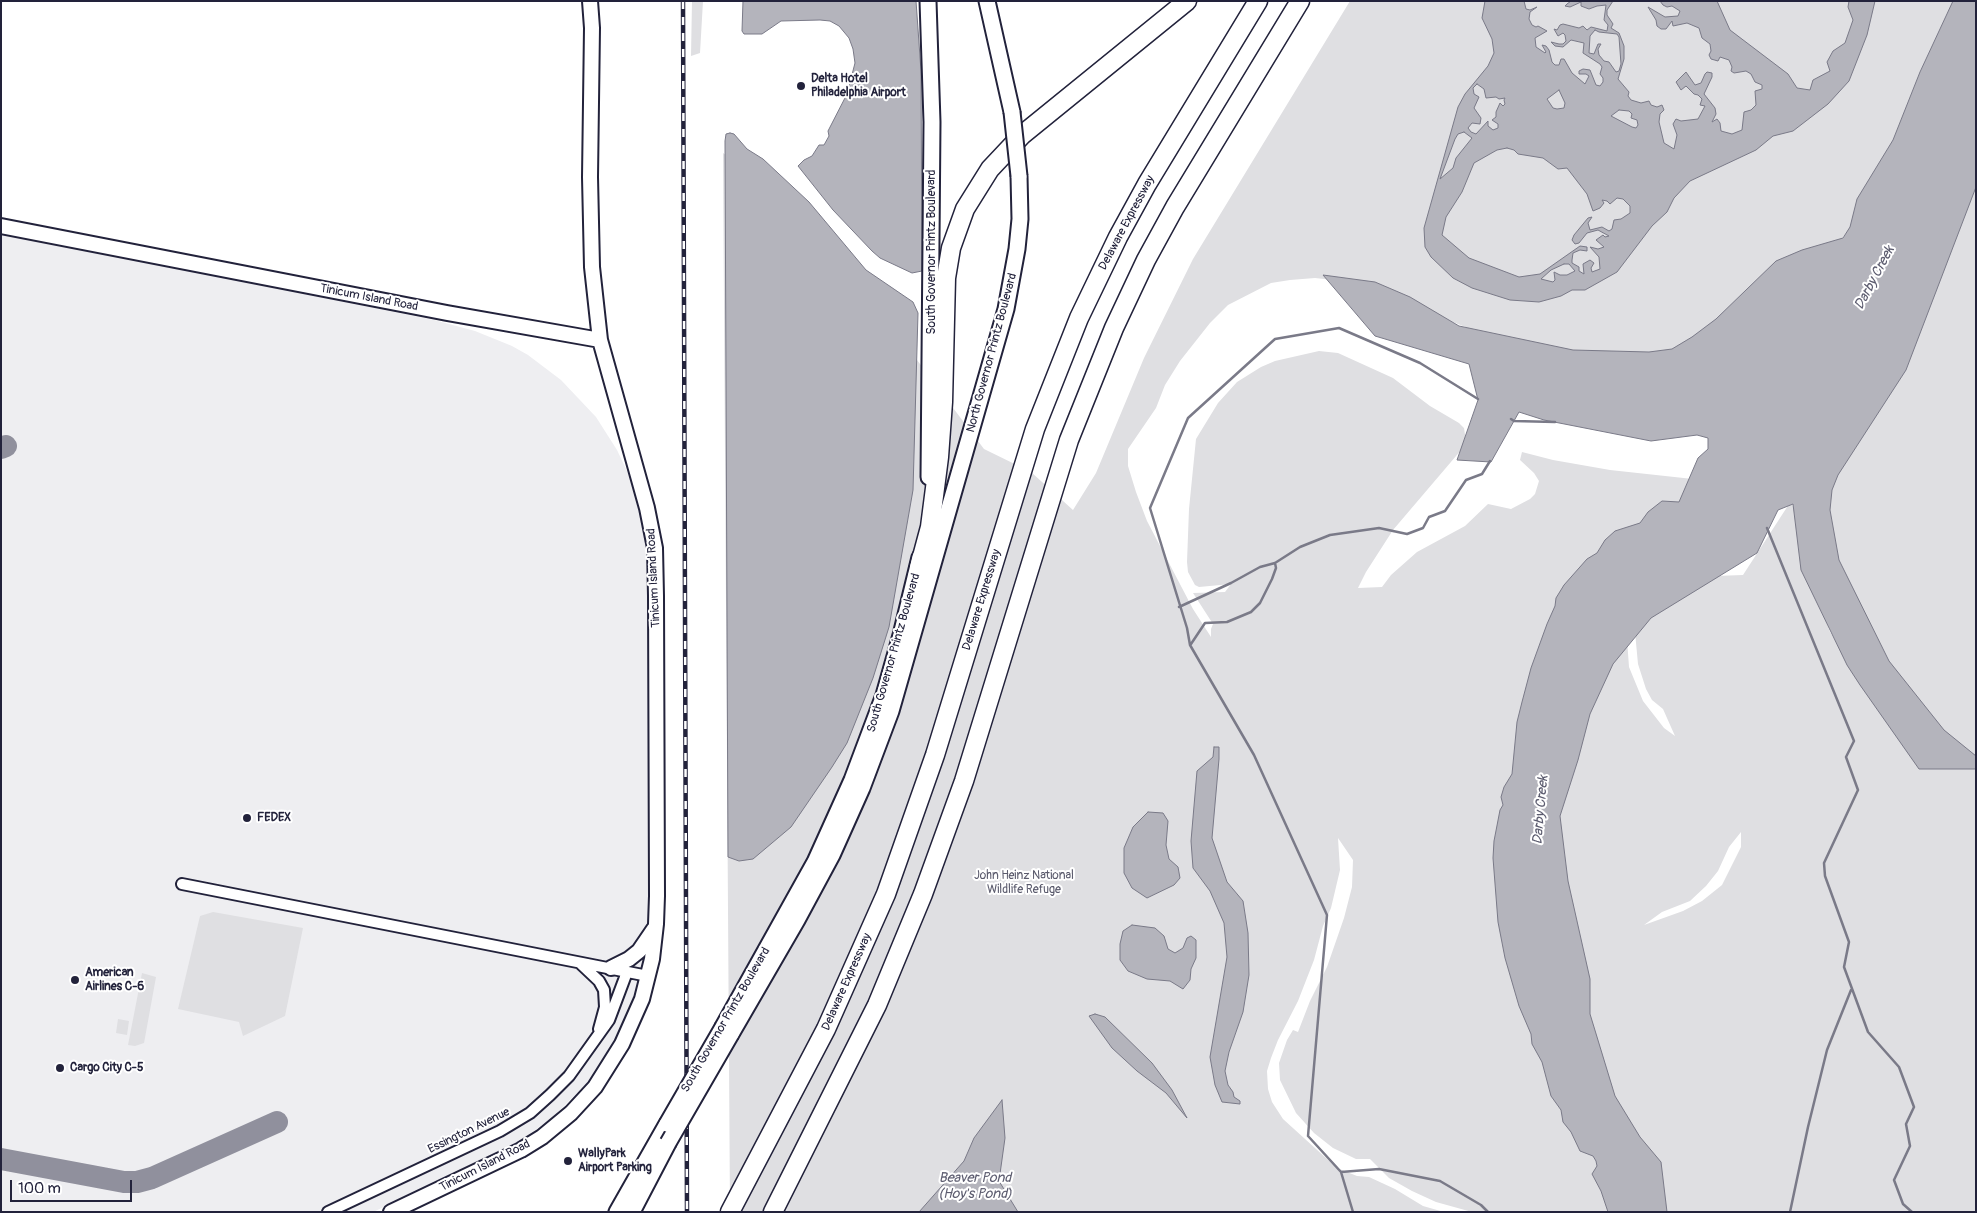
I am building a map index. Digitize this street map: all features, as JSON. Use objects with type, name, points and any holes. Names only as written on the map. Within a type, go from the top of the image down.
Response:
[{"type":"highway","points":[[919,568],[930,527],[939,457],[943,393],[946,274],[954,238],[964,209],[990,169],[1022,135],[1187,1]]},
{"type":"highway","name":"Delaware Expressway","points":[[730,1212],[826,1029],[886,894],[935,754],[1010,506],[1035,429],[1056,374],[1105,263],[1157,167],[1258,1]]},
{"type":"highway","points":[[773,1212],[877,1005],[924,894],[964,782],[1050,497],[1094,373],[1142,267],[1190,181],[1300,1]]},
{"type":"main road","name":"South Governor Printz Boulevard","points":[[617,1212],[815,862],[861,759],[890,676],[919,568],[928,501],[931,434],[932,122],[928,1]]},
{"type":"main road","points":[[981,1],[993,29]]},
{"type":"main road","name":"North Governor Printz Boulevard","points":[[929,584],[1009,294],[1020,219],[1020,176],[1012,112],[987,1]]},
{"type":"main road","name":"South Governor Printz Boulevard","points":[[632,1212],[668,1144],[819,881],[862,788],[891,710],[929,584]]},
{"type":"street","points":[[590,1],[592,28],[590,177],[592,267],[600,340]]},
{"type":"street","name":"Tinicum Island Road","points":[[1,226],[447,313],[600,340],[647,508],[655,548],[656,924],[648,976],[637,1012],[617,1054],[595,1087],[571,1113],[542,1137],[521,1150],[391,1212]]},
{"type":"street","points":[[182,884],[648,976]]},
{"type":"street","points":[[610,968],[629,959],[639,951],[656,924]]},
{"type":"street","points":[[580,962],[599,981],[605,996],[604,1013],[595,1040]]},
{"type":"street","name":"Essington Avenue","points":[[328,1212],[500,1131],[521,1119],[560,1086],[595,1040],[609,1020],[627,972]]},
{"type":"shaded area","points":[[1,233],[434,320],[475,331],[512,346],[528,355],[561,380],[596,417],[617,450],[639,504],[646,534],[649,572],[650,894],[643,967],[626,1022],[603,1062],[587,1083],[553,1117],[509,1149],[373,1212],[1,1212]]},
{"type":"green space","points":[[692,1],[703,1],[700,53],[691,56]]},
{"type":"green space","name":"John Heinz National Wildlife Refuge","points":[[1350,1],[1975,1],[1854,225],[1842,238],[1834,256],[1727,390],[1468,328],[1351,282],[1315,278],[1290,280],[1271,283],[1228,305],[1210,323],[1180,361],[1165,385],[1156,408],[1128,449],[1128,466],[1147,521],[1193,609],[1211,637],[1213,624],[1193,593],[1225,592],[1231,584],[1199,587],[1195,585],[1188,572],[1189,509],[1196,439],[1218,403],[1237,382],[1261,367],[1275,361],[1319,351],[1338,353],[1393,378],[1430,406],[1464,428],[1466,441],[1462,449],[1393,530],[1358,588],[1382,587],[1391,575],[1417,552],[1465,526],[1488,504],[1511,509],[1530,499],[1535,494],[1539,481],[1534,473],[1520,460],[1522,452],[1553,460],[1610,470],[1702,480],[1570,727],[1627,639],[1629,667],[1643,701],[1664,728],[1675,736],[1663,709],[1652,700],[1646,689],[1638,664],[1635,632],[1688,577],[1743,575],[1791,501],[1794,509],[1802,561],[1830,632],[1844,654],[1804,520],[1976,146],[1976,1212],[1472,1212],[1436,1202],[1412,1191],[1389,1178],[1370,1159],[1356,1159],[1333,1148],[1314,1133],[1296,1113],[1280,1080],[1279,1063],[1287,1040],[1293,1030],[1298,1032],[1310,1001],[1327,967],[1344,918],[1352,887],[1353,860],[1338,838],[1340,870],[1331,908],[1323,926],[1314,960],[1298,1001],[1271,1058],[1267,1071],[1268,1089],[1272,1102],[1283,1119],[1337,1168],[1357,1176],[1369,1177],[1395,1189],[1423,1206],[1444,1212],[730,1212],[723,153],[743,166],[911,352],[984,449],[1031,472],[1073,510],[1096,473],[1144,358],[1193,259]],"holes":[[[1741,832],[1741,847],[1722,885],[1702,901],[1683,911],[1644,925],[1662,912],[1690,901],[1706,886],[1718,871],[1729,847]]]},
{"type":"green space","points":[[213,912],[303,928],[285,1016],[243,1036],[239,1022],[178,1009],[200,916]]},
{"type":"green space","points":[[142,973],[156,977],[144,1043],[135,1046],[128,1045]]},
{"type":"green space","points":[[118,1019],[129,1021],[127,1035],[116,1033]]},
{"type":"water","points":[[743,1],[916,1],[921,71],[922,271],[912,273],[880,258],[833,210],[798,166],[812,156],[819,145],[824,145],[829,136],[828,131],[847,94],[855,63],[849,38],[839,26],[830,21],[820,20],[781,21],[762,34],[744,34],[742,31]]},
{"type":"water","points":[[1485,1],[1524,1],[1526,9],[1530,10],[1537,7],[1530,12],[1529,19],[1532,25],[1547,31],[1535,38],[1536,47],[1545,53],[1542,45],[1546,46],[1555,65],[1559,65],[1561,59],[1564,59],[1572,73],[1585,84],[1589,76],[1579,74],[1579,71],[1583,69],[1590,70],[1596,85],[1600,86],[1603,82],[1600,74],[1602,67],[1583,53],[1584,43],[1571,40],[1563,47],[1555,46],[1551,42],[1563,44],[1566,41],[1563,33],[1558,36],[1554,29],[1557,30],[1563,24],[1579,28],[1583,26],[1587,30],[1591,27],[1607,31],[1608,25],[1604,20],[1606,5],[1589,9],[1581,6],[1581,2],[1570,7],[1565,6],[1571,1],[1613,1],[1607,10],[1607,15],[1613,24],[1611,28],[1619,33],[1624,46],[1624,59],[1618,79],[1629,92],[1628,96],[1631,100],[1641,103],[1649,101],[1651,105],[1657,107],[1662,105],[1664,110],[1660,114],[1659,122],[1664,143],[1674,149],[1677,135],[1673,124],[1676,119],[1681,121],[1698,119],[1705,106],[1700,105],[1702,99],[1698,95],[1694,94],[1686,86],[1681,90],[1676,82],[1686,72],[1695,85],[1701,83],[1707,72],[1712,73],[1704,94],[1715,108],[1716,114],[1712,122],[1717,119],[1720,123],[1721,131],[1732,134],[1742,130],[1744,112],[1751,110],[1756,105],[1755,91],[1762,89],[1762,85],[1755,82],[1751,74],[1746,71],[1734,73],[1731,71],[1732,67],[1729,60],[1720,57],[1718,61],[1711,59],[1709,55],[1711,51],[1710,44],[1702,38],[1699,28],[1687,23],[1673,26],[1672,21],[1666,29],[1661,29],[1657,26],[1656,20],[1648,7],[1665,17],[1678,16],[1680,11],[1672,6],[1667,7],[1663,5],[1660,1],[1717,1],[1730,30],[1788,74],[1797,88],[1810,90],[1813,80],[1830,71],[1827,62],[1833,51],[1845,43],[1853,20],[1848,7],[1849,1],[1875,1],[1867,35],[1849,81],[1828,104],[1793,131],[1773,136],[1756,150],[1690,181],[1674,198],[1667,212],[1652,226],[1617,272],[1585,290],[1572,290],[1561,296],[1539,302],[1510,300],[1472,288],[1453,278],[1431,257],[1425,247],[1424,228],[1458,107],[1465,94],[1488,66],[1494,53],[1492,39],[1482,18]],"holes":[[[1595,30],[1617,34],[1619,37],[1621,64],[1619,71],[1616,72],[1609,62],[1604,61],[1599,55],[1598,49],[1601,44],[1598,44],[1594,54],[1589,53],[1590,36]],[[1477,84],[1484,89],[1486,98],[1505,98],[1505,104],[1503,106],[1500,103],[1496,117],[1492,120],[1498,124],[1498,128],[1493,130],[1488,126],[1488,121],[1476,134],[1468,128],[1472,123],[1480,124],[1481,118],[1474,108],[1479,97],[1474,94],[1473,88]],[[1559,90],[1565,103],[1564,108],[1553,108],[1547,99]],[[1619,110],[1629,111],[1632,114],[1631,118],[1637,120],[1638,125],[1636,128],[1611,116]],[[1464,132],[1472,138],[1456,158],[1453,168],[1440,179],[1458,134]],[[1507,148],[1514,150],[1518,154],[1543,158],[1558,169],[1567,168],[1587,194],[1593,211],[1600,208],[1604,203],[1602,200],[1610,204],[1617,198],[1623,199],[1630,206],[1630,213],[1621,219],[1614,220],[1612,229],[1609,231],[1602,227],[1590,230],[1588,223],[1592,217],[1588,218],[1572,240],[1575,244],[1579,243],[1587,233],[1598,230],[1609,236],[1605,237],[1603,235],[1596,240],[1604,247],[1598,249],[1590,247],[1599,257],[1600,269],[1592,272],[1591,268],[1594,263],[1590,260],[1583,264],[1584,274],[1579,271],[1579,267],[1572,263],[1573,253],[1580,250],[1587,251],[1587,247],[1580,246],[1540,274],[1519,277],[1469,258],[1442,235],[1446,217],[1462,192],[1474,163],[1497,150]],[[1564,264],[1569,264],[1575,271],[1567,275],[1560,275],[1554,272],[1555,280],[1553,282],[1541,279],[1551,270]]]},
{"type":"water","name":"Darby Creek","points":[[1953,1],[1976,1],[1976,187],[1906,370],[1838,475],[1832,490],[1830,510],[1839,560],[1889,661],[1944,730],[1976,756],[1976,769],[1919,769],[1860,685],[1847,665],[1801,570],[1793,504],[1778,510],[1757,553],[1651,618],[1613,664],[1590,714],[1560,816],[1568,881],[1590,979],[1590,1014],[1615,1096],[1640,1137],[1661,1162],[1667,1212],[1608,1212],[1601,1191],[1592,1174],[1597,1166],[1596,1161],[1593,1156],[1580,1151],[1571,1132],[1563,1122],[1561,1110],[1551,1096],[1542,1062],[1532,1044],[1531,1034],[1519,1006],[1505,958],[1498,922],[1493,858],[1494,841],[1500,810],[1503,805],[1501,797],[1504,787],[1512,774],[1517,722],[1522,702],[1531,668],[1555,606],[1556,598],[1564,585],[1587,559],[1597,553],[1605,540],[1615,531],[1640,523],[1648,512],[1662,501],[1679,502],[1698,458],[1708,449],[1708,438],[1697,435],[1651,441],[1544,420],[1519,412],[1491,462],[1457,460],[1478,400],[1469,364],[1375,336],[1323,275],[1375,282],[1410,297],[1459,326],[1573,350],[1649,352],[1672,349],[1716,319],[1776,261],[1802,250],[1843,238],[1850,227],[1857,199],[1893,140],[1920,72]]},
{"type":"water","points":[[726,134],[734,134],[747,149],[763,159],[809,202],[866,270],[913,302],[918,313],[913,490],[889,627],[873,678],[847,743],[791,827],[753,859],[739,861],[728,857],[725,141]]},
{"type":"water","points":[[1214,747],[1219,747],[1219,759],[1212,838],[1227,882],[1243,901],[1248,933],[1249,975],[1243,1012],[1229,1052],[1225,1071],[1228,1085],[1234,1097],[1240,1101],[1240,1104],[1222,1102],[1215,1085],[1210,1057],[1227,957],[1224,923],[1210,891],[1193,868],[1191,841],[1197,771],[1213,757]]},
{"type":"water","points":[[1148,812],[1163,813],[1168,821],[1166,845],[1169,859],[1178,867],[1180,878],[1174,885],[1147,898],[1132,888],[1124,873],[1124,848],[1133,827]]},
{"type":"water","points":[[1132,925],[1155,928],[1164,936],[1168,949],[1175,953],[1183,948],[1187,938],[1191,936],[1196,940],[1196,958],[1191,969],[1190,980],[1183,989],[1170,981],[1147,979],[1128,971],[1120,960],[1120,944],[1123,931]]},
{"type":"water","points":[[1095,1014],[1105,1017],[1152,1063],[1172,1090],[1187,1118],[1166,1093],[1137,1071],[1112,1048],[1089,1016]]},
{"type":"water","name":"Beaver Pond (Hoy's Pond)","points":[[1002,1100],[1005,1138],[999,1181],[1018,1212],[919,1212],[964,1161],[974,1138]]},
{"type":"waterway","points":[[1353,1212],[1341,1172],[1308,1136],[1327,915],[1254,755],[1190,645],[1187,628],[1150,508],[1188,418],[1275,339],[1339,328],[1420,363],[1478,399]]},
{"type":"waterway","points":[[1511,419],[1514,421],[1555,422]]},
{"type":"waterway","points":[[1179,607],[1231,583],[1260,567],[1275,563],[1300,547],[1330,535],[1379,528],[1407,534],[1423,528],[1429,517],[1445,511],[1466,480],[1482,474],[1490,461]]},
{"type":"waterway","points":[[1767,528],[1854,741],[1846,757],[1858,790],[1824,863],[1825,876],[1849,942],[1844,967],[1868,1032],[1899,1067],[1914,1107],[1906,1124],[1910,1146],[1894,1180],[1903,1204],[1912,1212]]},
{"type":"waterway","points":[[1191,644],[1205,623],[1227,622],[1251,612],[1260,603],[1272,579],[1276,568],[1275,563]]},
{"type":"waterway","points":[[1790,1212],[1827,1050],[1851,990]]},
{"type":"waterway","points":[[1341,1172],[1379,1169],[1440,1181],[1481,1205],[1488,1212]]},
{"type":"taxiway","points":[[1,448],[6,446]]},
{"type":"taxiway","points":[[1,1159],[124,1182],[137,1182],[152,1178],[277,1122]]},
{"type":"railway","points":[[683,1],[687,1212]]},
{"type":"place","name":"Delta Hotel Philadelphia Airport","points":[[801,86]]},
{"type":"place","name":"FEDEX","points":[[247,818]]},
{"type":"place","name":"American Airlines C-6","points":[[75,980]]},
{"type":"place","name":"Cargo City C-5","points":[[60,1068]]},
{"type":"place","name":"WallyPark Airport Parking","points":[[568,1161]]}]
